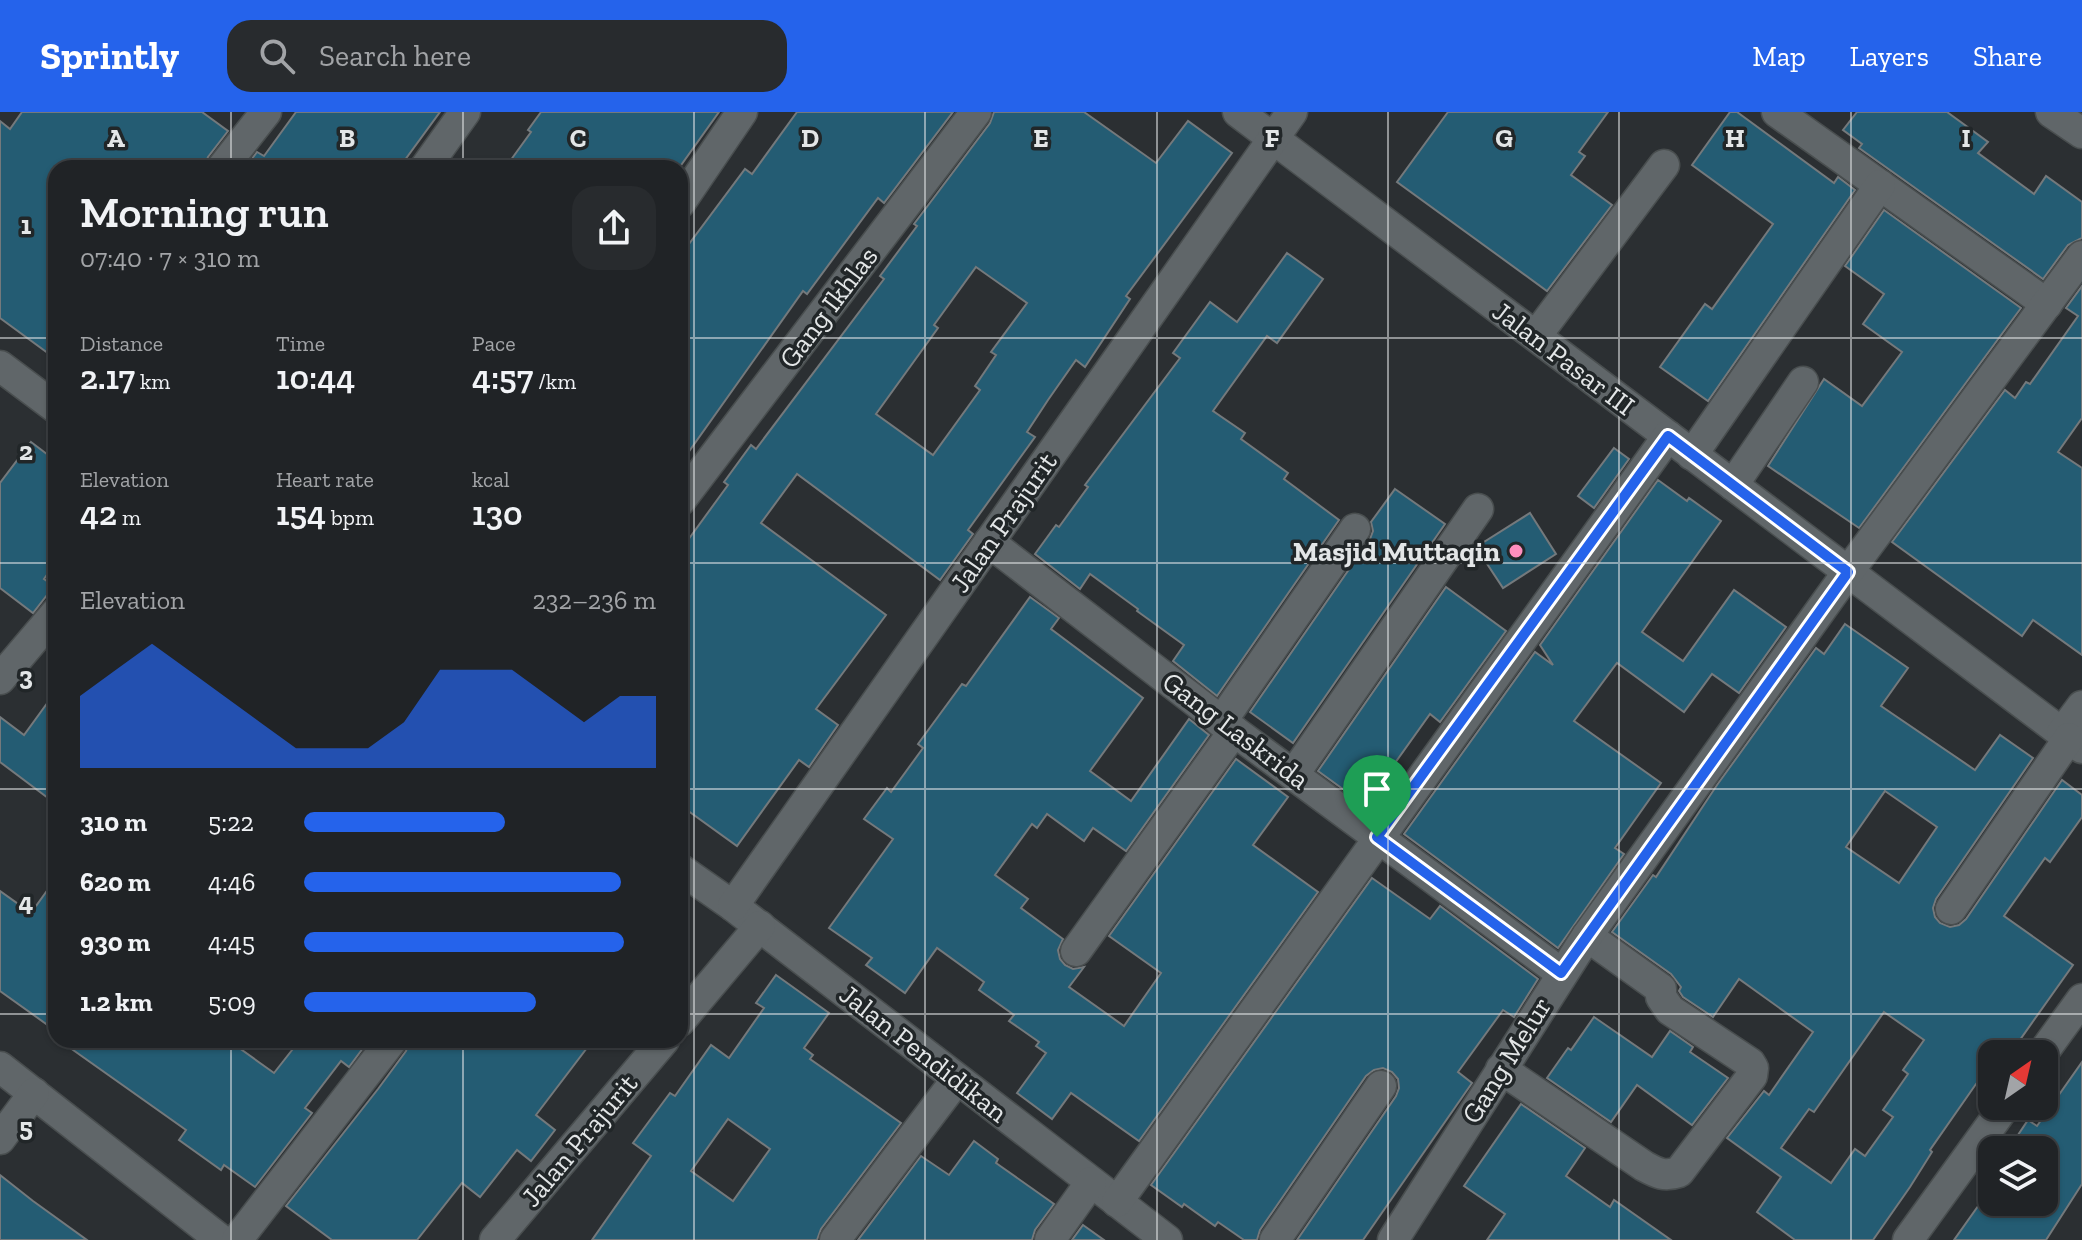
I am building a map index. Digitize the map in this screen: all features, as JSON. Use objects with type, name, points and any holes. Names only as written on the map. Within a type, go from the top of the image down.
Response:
[{"type":"street","points":[[431,160],[465,112]]},
{"type":"street","points":[[688,191],[742,112]]},
{"type":"street","name":"Gang Ikhlas","points":[[688,490],[976,112]]},
{"type":"street","name":"Jalan Pasar III","points":[[1238,112],[2071,740]]},
{"type":"street","name":"Jalan Prajurit","points":[[733,906],[1292,112]]},
{"type":"street","points":[[1777,112],[2047,304]]},
{"type":"street","points":[[227,160],[256,116]]},
{"type":"street","points":[[1536,336],[1664,165]]},
{"type":"street","points":[[1692,455],[1880,185]]},
{"type":"street","name":"Gang Melur","points":[[1393,1240],[1561,973],[1848,572],[2082,256]]},
{"type":"street","points":[[0,366],[48,393]]},
{"type":"street","points":[[1733,485],[1803,382]]},
{"type":"street","points":[[1117,1202],[1668,436]]},
{"type":"street","points":[[1294,774],[1478,509]]},
{"type":"street","points":[[1076,951],[1228,726],[1355,529]]},
{"type":"street","name":"Gang Laskrida","points":[[989,542],[1228,726],[1561,973]]},
{"type":"street","points":[[0,679],[48,622]]},
{"type":"street","points":[[1951,909],[2071,740],[2082,706]]},
{"type":"street","name":"Jalan Pendidikan","points":[[688,875],[760,926],[1167,1240]]},
{"type":"street","points":[[688,1012],[760,926]]},
{"type":"street","points":[[1501,1069],[1644,1166],[1668,1176],[1679,1172],[1752,1076],[1753,1068],[1743,1057],[1670,1010],[1661,997],[1661,989],[1587,936]]},
{"type":"street","points":[[2052,1040],[2082,999]]},
{"type":"street","points":[[237,1240],[386,1048]]},
{"type":"street","name":"Jalan Prajurit","points":[[495,1240],[657,1048]]},
{"type":"street","points":[[0,1067],[204,1235]]},
{"type":"street","points":[[835,1240],[957,1079]]},
{"type":"street","points":[[1275,1240],[1381,1086]]},
{"type":"street","points":[[0,1139],[34,1093]]},
{"type":"street","points":[[1908,1240],[1995,1120]]},
{"type":"street","points":[[1050,1240],[1091,1182]]},
{"type":"building","points":[[22,112],[202,112],[228,131],[207,160],[48,160],[48,353],[0,318],[0,121],[10,129]]},
{"type":"building","points":[[296,112],[440,112],[405,160],[251,160],[257,152],[264,156]]},
{"type":"building","points":[[541,112],[719,112],[685,160],[511,160],[531,132],[528,130]]},
{"type":"building","points":[[797,112],[953,112],[884,203],[878,198],[807,294],[803,291],[688,453],[688,245],[745,169],[752,174]]},
{"type":"building","points":[[994,112],[1084,112],[1156,163],[1188,121],[1232,153],[1126,296],[1130,299],[1085,367],[1076,360],[1048,400],[1027,432],[1035,437],[968,530],[973,534],[940,580],[797,474],[761,523],[886,615],[816,709],[838,725],[809,767],[799,760],[737,846],[688,811],[688,540],[728,485],[724,482],[751,445],[756,449],[884,279],[880,276],[917,226],[914,224],[990,123]],"holes":[[[976,267],[1027,303],[991,352],[996,355],[975,386],[980,390],[933,455],[876,414],[938,328],[934,325]]]},
{"type":"building","points":[[1448,112],[1608,112],[1579,152],[1585,156],[1571,175],[1612,205],[1547,291],[1397,182]]},
{"type":"building","points":[[1730,112],[1737,112],[1834,183],[1838,177],[1855,190],[1708,401],[1660,367],[1705,304],[1712,309],[1773,224],[1692,165]]},
{"type":"building","points":[[1857,112],[1947,112],[1988,142],[1978,153],[2034,194],[2046,176],[2082,202],[2082,238],[2068,245],[2043,279],[1859,148],[1862,144],[1843,130]]},
{"type":"building","points":[[1884,210],[2021,308],[1859,528],[1768,466],[1824,379],[1862,406],[1902,352],[1863,324],[1884,294],[1845,266]]},
{"type":"building","points":[[1287,253],[1323,279],[1277,343],[1267,336],[1213,411],[1245,433],[1241,439],[1288,473],[1284,479],[1339,520],[1217,696],[1173,661],[1184,645],[1138,609],[1090,574],[1080,589],[1035,554],[1056,525],[1059,527],[1088,487],[1085,485],[1180,358],[1173,353],[1210,302],[1237,322]]},
{"type":"building","points":[[2082,286],[2082,418],[2058,452],[2082,468],[2082,655],[2033,620],[2022,636],[1892,542],[2005,390],[2015,398],[2026,382],[2030,384],[2078,316],[2066,308]]},
{"type":"building","points":[[31,442],[48,455],[48,573],[44,579],[48,582],[48,594],[33,613],[0,588],[0,483]]},
{"type":"building","points":[[1614,448],[1629,459],[1594,508],[1578,496]]},
{"type":"building","points":[[1658,480],[1721,521],[1642,632],[1683,661],[1734,590],[1786,627],[1739,693],[1712,674],[1684,712],[1617,663],[1574,721],[1661,783],[1615,848],[1624,854],[1558,948],[1404,834],[1535,652],[1553,665],[1540,645]]},
{"type":"building","points":[[1395,489],[1445,524],[1293,743],[1250,712],[1370,539],[1373,531],[1371,522]]},
{"type":"building","name":"Masjid Muttaqin","points":[[1530,513],[1556,554],[1503,588],[1476,547]]},
{"type":"building","points":[[1446,587],[1506,631],[1440,722],[1430,714],[1365,805],[1318,771]]},
{"type":"building","points":[[1030,597],[1059,618],[1051,629],[1143,698],[1090,771],[1131,801],[1189,719],[1209,735],[1126,851],[1093,828],[1084,841],[1047,814],[1037,828],[1032,824],[995,875],[1028,899],[1021,908],[1063,939],[1058,950],[1065,965],[1073,969],[1084,967],[1069,987],[1124,1026],[1161,973],[1109,936],[1236,759],[1288,797],[1253,845],[1318,892],[1139,1141],[1071,1093],[1052,1119],[1017,1093],[1046,1053],[1036,1046],[1039,1042],[1009,1021],[1014,1015],[979,990],[984,982],[937,948],[905,993],[866,965],[872,958],[829,928],[893,839],[864,819],[887,788],[891,792],[923,748],[918,744],[962,684],[966,686]]},
{"type":"building","points":[[1845,624],[1908,668],[1881,706],[1975,770],[2000,735],[2033,758],[1936,899],[1933,908],[1940,923],[1950,927],[1966,919],[2062,780],[2082,795],[2082,817],[2050,862],[2045,858],[2004,916],[2073,965],[2020,1040],[1978,1040],[1978,1085],[1930,1150],[1932,1152],[1910,1187],[1873,1240],[1795,1240],[1757,1212],[1781,1177],[1727,1138],[1764,1091],[1769,1095],[1813,1032],[1739,979],[1713,1017],[1683,997],[1679,991],[1681,987],[1671,974],[1612,932],[1653,875],[1656,877],[1717,785],[1816,648],[1824,654]],"holes":[[[1885,791],[1937,827],[1899,883],[1846,847]],[[1884,1012],[1924,1040],[1903,1070],[1908,1074],[1883,1110],[1893,1117],[1865,1156],[1855,1149],[1831,1183],[1781,1148],[1809,1109],[1814,1112]]]},
{"type":"building","points":[[48,702],[48,798],[0,762],[0,717],[24,735]]},
{"type":"building","points":[[1372,878],[1430,919],[1440,906],[1538,979],[1514,1017],[1503,1010],[1458,1072],[1472,1083],[1363,1240],[1297,1240],[1396,1096],[1398,1079],[1383,1068],[1366,1076],[1260,1230],[1257,1240],[1244,1240],[1218,1222],[1215,1226],[1184,1204],[1182,1207],[1151,1185]]},
{"type":"building","points":[[48,889],[48,1025],[0,991],[0,891],[31,913]]},
{"type":"building","points":[[776,975],[829,1013],[804,1048],[813,1055],[810,1059],[901,1123],[821,1229],[817,1240],[592,1240],[651,1156],[633,1143],[670,1093],[675,1096],[711,1045],[729,1058],[764,1008],[756,1003]],"holes":[[[728,1119],[770,1149],[733,1201],[691,1171]]]},
{"type":"building","points":[[1594,1017],[1652,1057],[1670,1031],[1693,1047],[1690,1052],[1728,1078],[1692,1125],[1637,1085],[1611,1122],[1547,1078]]},
{"type":"building","points":[[70,1048],[239,1048],[274,1073],[294,1048],[363,1048],[349,1067],[341,1061],[305,1108],[312,1113],[255,1187],[224,1165],[221,1170],[179,1140],[186,1130]]},
{"type":"building","points":[[407,1048],[587,1048],[536,1115],[555,1130],[531,1161],[517,1150],[480,1197],[462,1183],[417,1240],[332,1240],[286,1206]]},
{"type":"building","points":[[2082,1062],[2082,1184],[2046,1240],[1954,1240],[1978,1206],[1978,1216],[2058,1216],[2058,1136],[2017,1136],[2028,1120],[2037,1126],[2041,1120],[2058,1120],[2058,1096]]},
{"type":"building","points":[[1521,1104],[1585,1148],[1566,1176],[1610,1207],[1614,1200],[1671,1240],[1487,1240],[1505,1214],[1464,1186]]},
{"type":"building","points":[[974,1141],[998,1159],[996,1163],[1054,1204],[1035,1230],[1032,1240],[858,1240],[921,1156],[949,1175]]},
{"type":"building","points":[[0,1175],[33,1201],[87,1240],[0,1240]]},
{"type":"building","points":[[1083,1225],[1104,1240],[1072,1240]]},
{"type":"place","name":"Masjid Muttaqin","points":[[1516,551]]},
{"type":"route","points":[[1668,436],[1848,572],[1561,973],[1377,837],[1668,436]]}]
